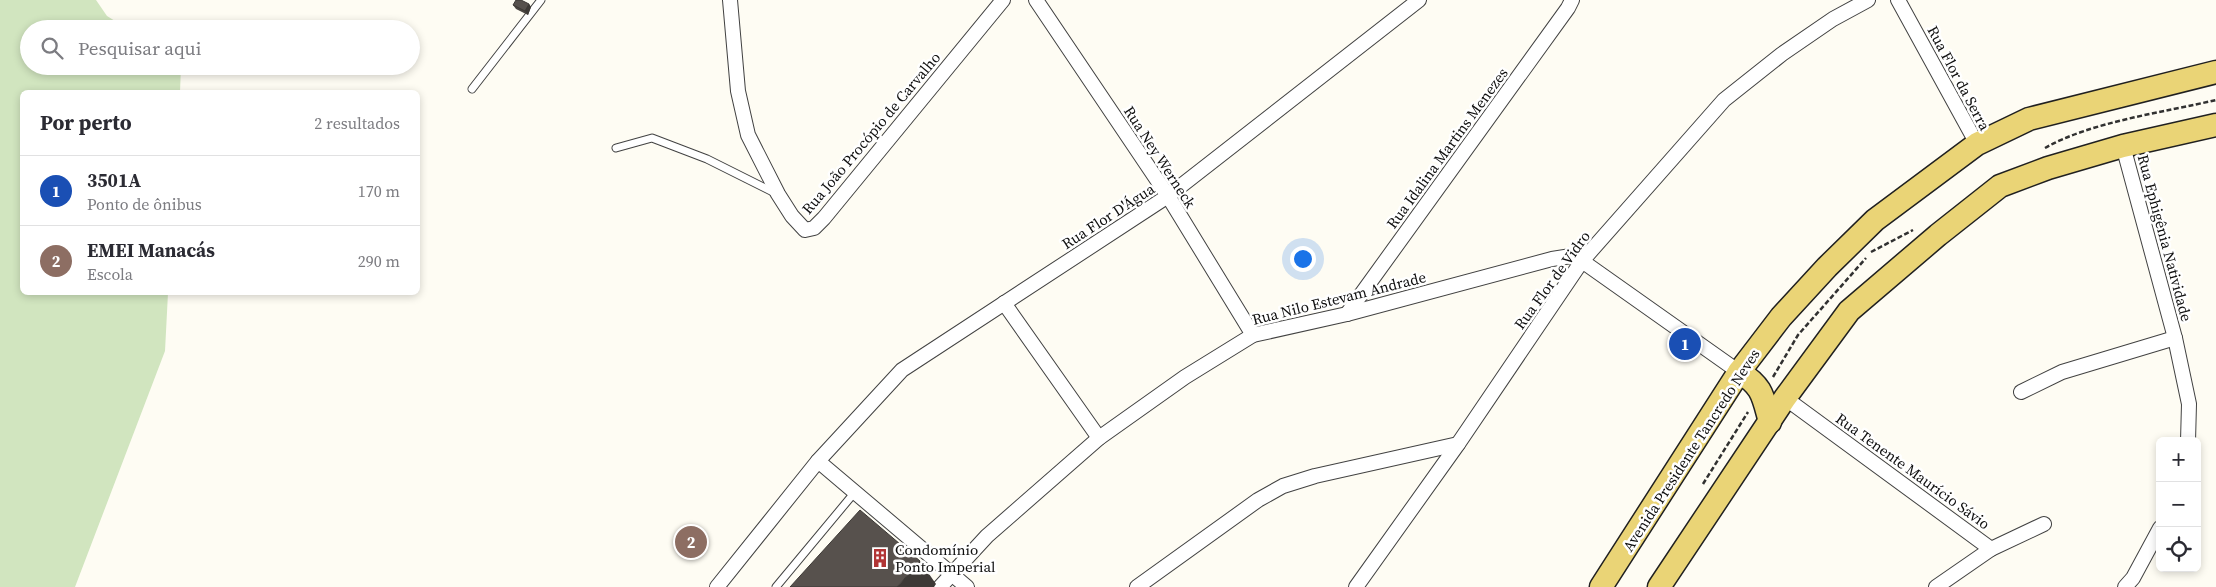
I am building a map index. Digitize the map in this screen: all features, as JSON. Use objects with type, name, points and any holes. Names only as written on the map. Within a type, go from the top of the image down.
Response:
[{"type":"main road","name":"Avenida Presidente Tancredo Neves","points":[[1600,587],[1739,372],[1781,317],[1827,267],[1875,220],[1977,144],[2029,119],[2216,72]]},
{"type":"main road","points":[[1659,587],[1785,398],[1849,311],[1938,235],[2000,186],[2048,168],[2123,146],[2216,124]]},
{"type":"main road","points":[[1739,372],[1748,377],[1761,390],[1770,422]]},
{"type":"street","name":"Rua João Procópio de Carvalho","points":[[730,0],[741,112],[748,135],[778,194],[800,227],[805,230],[814,228],[1003,0]]},
{"type":"street","name":"Rua Ney Werneck","points":[[1036,0],[1168,196],[1253,335]]},
{"type":"street","name":"Rua Flor D'Água","points":[[717,587],[818,461],[902,370],[1168,196],[1420,0]]},
{"type":"street","name":"Rua Idalina Martins Menezes","points":[[1348,314],[1572,0]]},
{"type":"street","name":"Rua Flor de Vidro","points":[[1356,587],[1458,444],[1582,261],[1724,100],[1782,54],[1833,18],[1868,0]]},
{"type":"street","name":"Rua Flor da Serra","points":[[1898,0],[1977,144]]},
{"type":"street","name":"Rua Ephigênia Natividade","points":[[2123,146],[2175,338],[2189,404],[2188,437]]},
{"type":"street","name":"Rua Nilo Estevam Andrade","points":[[940,587],[987,536],[1099,438],[1185,377],[1253,335],[1348,314],[1552,258],[1571,256],[1582,261]]},
{"type":"street","points":[[1582,261],[1739,372]]},
{"type":"street","points":[[1004,303],[1099,438]]},
{"type":"street","name":"Rua Ephigênia Natividade","points":[[2021,392],[2062,372],[2175,338]]},
{"type":"street","name":"Rua Tenente Maurício Sávio","points":[[1785,398],[1991,549],[1936,587]]},
{"type":"street","points":[[1137,587],[1258,500],[1283,486],[1315,476],[1458,444]]},
{"type":"street","points":[[818,461],[967,587]]},
{"type":"street","points":[[1991,549],[2044,524]]},
{"type":"street","points":[[2125,587],[2133,578],[2156,535]]},
{"type":"lane","points":[[472,89],[540,0]]},
{"type":"lane","points":[[616,148],[652,138],[707,159],[778,194]]},
{"type":"lane","points":[[776,587],[855,492]]},
{"type":"green space","points":[[0,0],[96,0],[107,16],[113,20],[20,20],[20,75],[181,75],[180,90],[20,90],[20,295],[168,295],[165,351],[75,587],[0,587]]},
{"type":"building","points":[[516,0],[529,4],[525,11],[513,5]]},
{"type":"building","points":[[860,510],[920,561],[897,587],[790,587]]},
{"type":"place","name":"3501A","points":[[1685,344]]},
{"type":"place","name":"EMEI Manacás","points":[[691,542]]},
{"type":"place","name":"Condomínio Ponto Imperial","points":[[880,558]]}]
